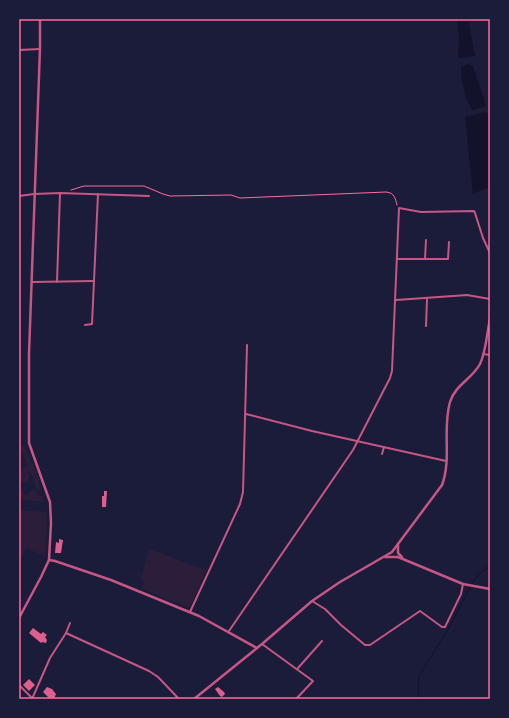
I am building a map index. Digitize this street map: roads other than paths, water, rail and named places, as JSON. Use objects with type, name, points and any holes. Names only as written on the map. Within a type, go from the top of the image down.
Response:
[{"type":"street","points":[[19,618],[49,560],[51,523],[50,502],[29,443],[29,364],[40,19]]},
{"type":"street","points":[[19,50],[40,48]]},
{"type":"street","points":[[57,282],[60,193]]},
{"type":"street","points":[[19,196],[60,193],[149,196]]},
{"type":"street","points":[[85,325],[92,324],[98,194]]},
{"type":"street","points":[[229,631],[358,441],[392,371],[399,208],[420,212],[474,211],[476,213],[483,238],[490,253]]},
{"type":"street","points":[[425,259],[426,240]]},
{"type":"street","points":[[398,259],[448,259],[449,242]]},
{"type":"street","points":[[32,282],[94,281]]},
{"type":"street","points":[[396,300],[467,295],[490,299]]},
{"type":"street","points":[[426,298],[426,326]]},
{"type":"street","points":[[194,699],[312,601],[340,582],[392,552],[440,488],[444,478],[446,460],[446,429],[451,397],[455,390],[476,369],[482,360],[490,319]]},
{"type":"street","points":[[190,612],[240,504],[243,492],[246,414],[246,345]]},
{"type":"street","points":[[483,354],[490,355]]},
{"type":"street","points":[[246,414],[384,447],[446,460]]},
{"type":"street","points":[[382,454],[384,447]]},
{"type":"street","points":[[398,543],[398,553],[403,559]]},
{"type":"street","points":[[383,558],[394,556],[464,584],[490,589]]},
{"type":"street","points":[[49,560],[110,580],[190,612],[229,631],[257,648]]},
{"type":"street","points":[[312,601],[325,610],[340,625],[365,645],[370,645],[420,611],[442,627],[445,626],[461,594],[464,584]]},
{"type":"street","points":[[19,685],[33,699],[50,658],[66,633],[70,623]]},
{"type":"street","points":[[66,633],[149,671],[158,677],[179,699]]},
{"type":"street","points":[[297,669],[322,641]]},
{"type":"street","points":[[262,644],[313,681],[296,699]]},
{"type":"waterway","points":[[418,699],[419,676],[449,628],[475,578],[490,565]]}]
